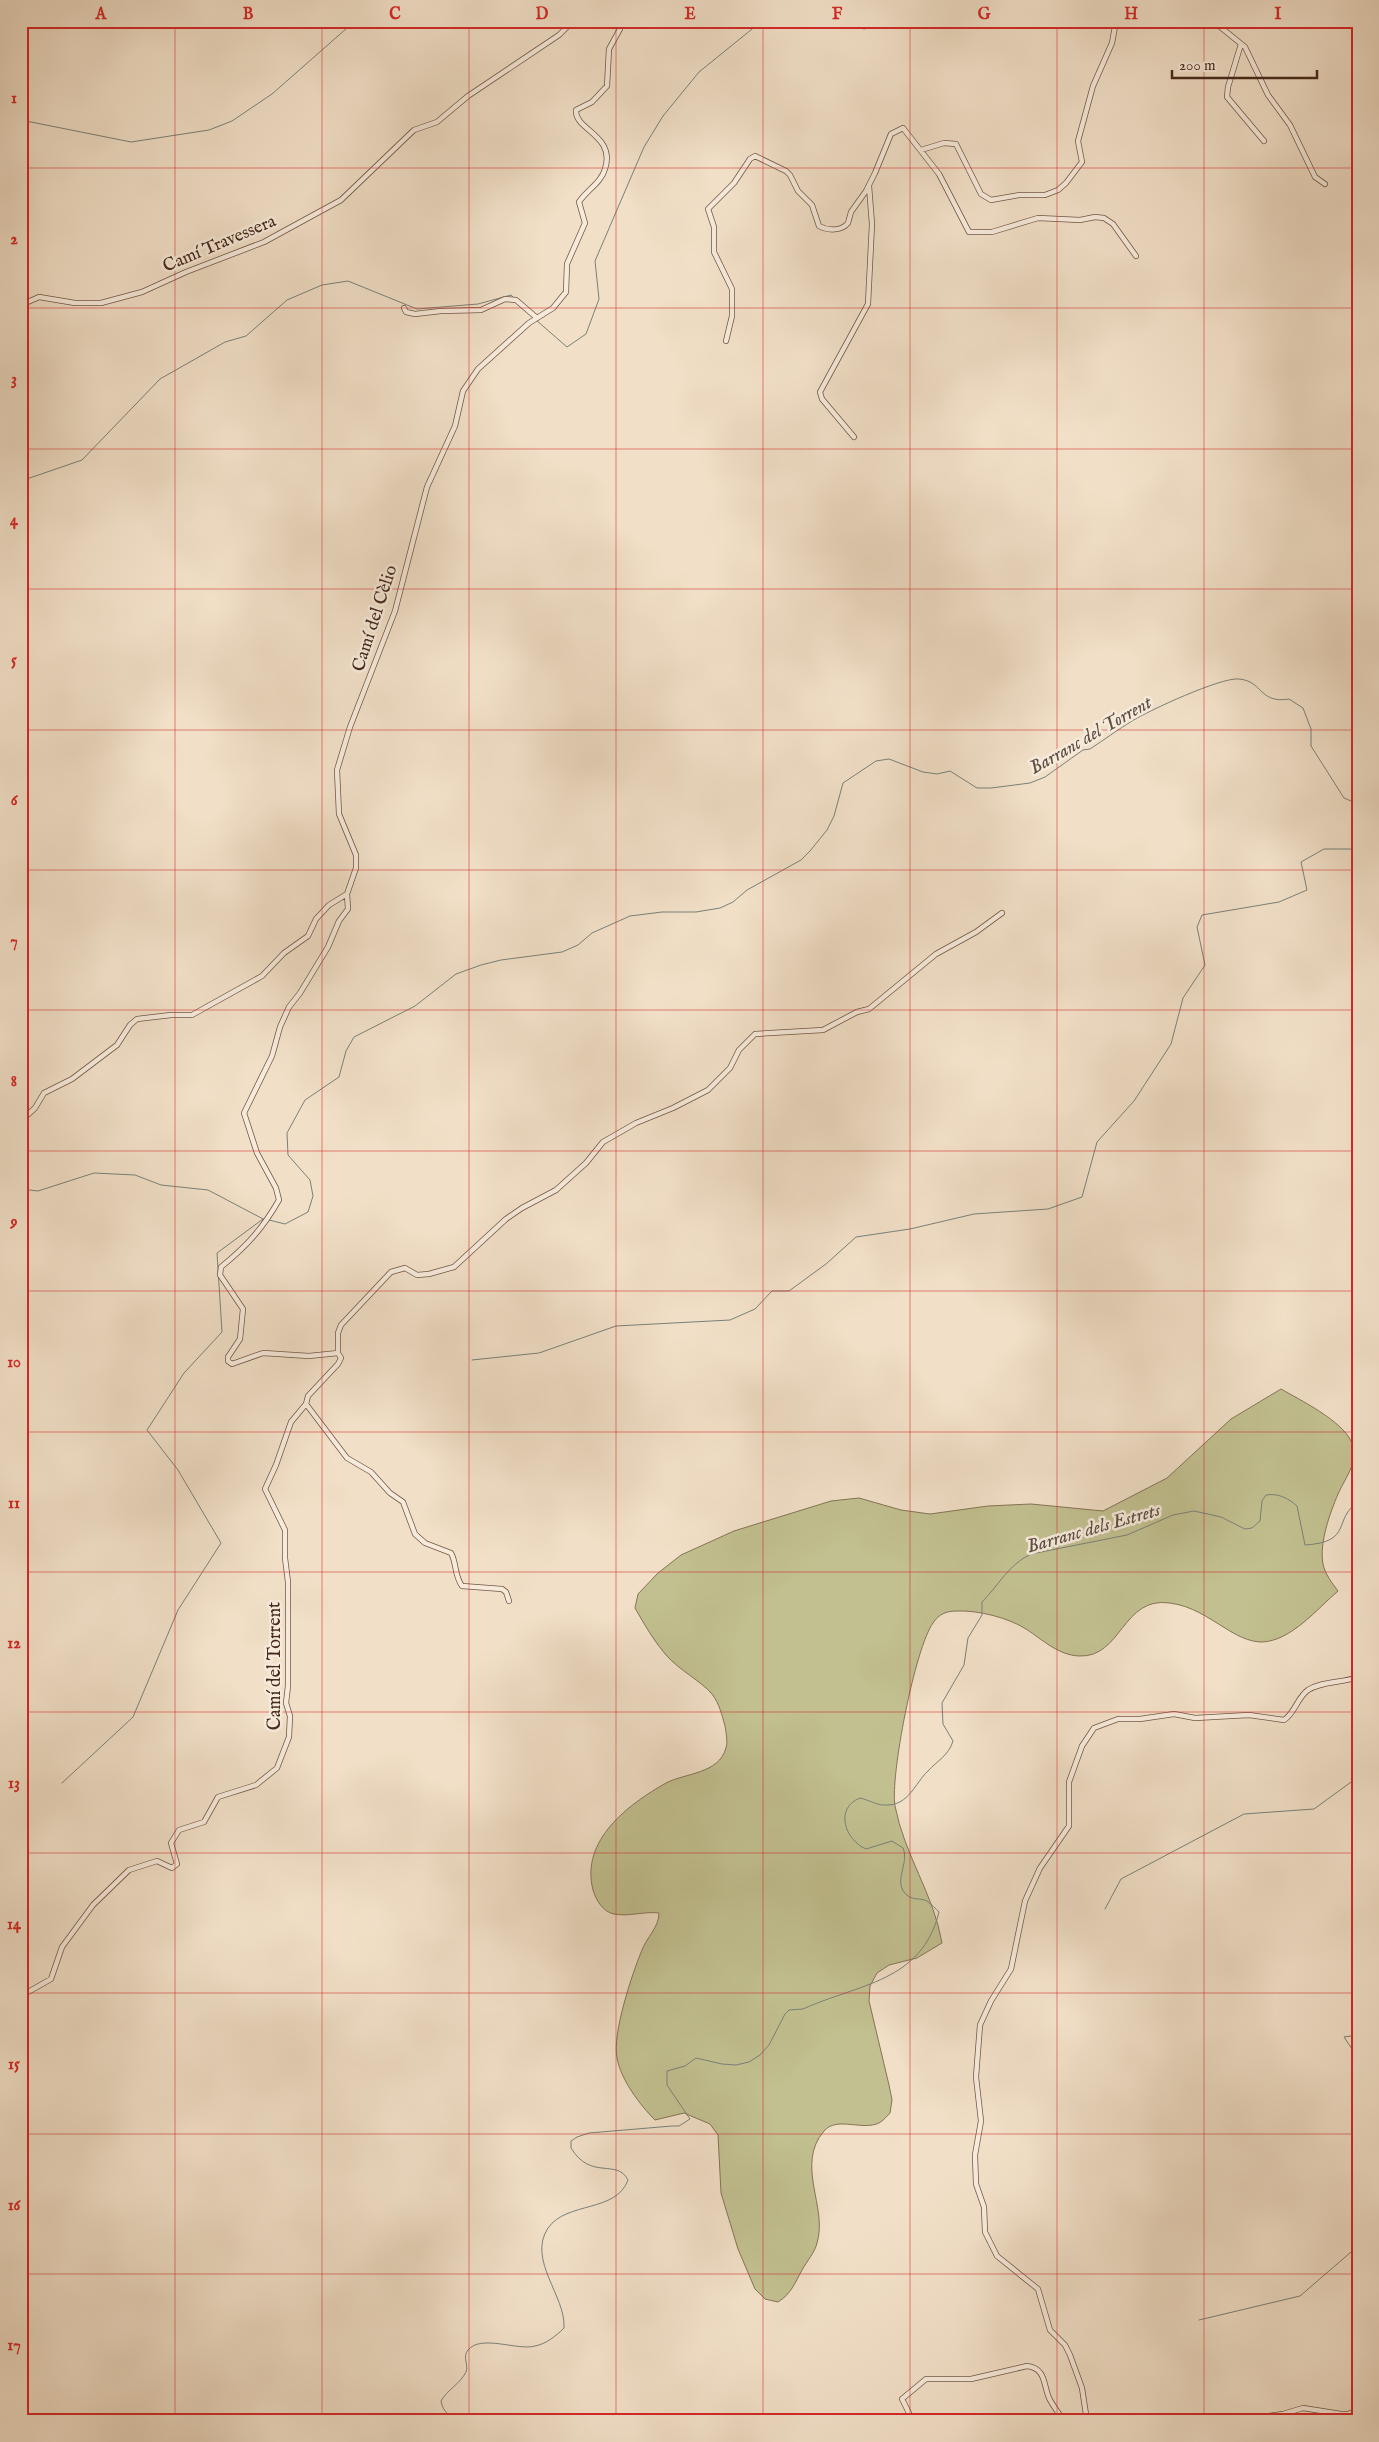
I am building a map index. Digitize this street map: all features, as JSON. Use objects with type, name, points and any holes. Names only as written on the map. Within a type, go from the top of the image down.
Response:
[{"type":"street","name":"Camí Travessera","points":[[21,305],[39,297],[75,303],[101,303],[142,292],[186,272],[264,242],[340,200],[414,130],[436,122],[476,90],[559,35],[573,21]]},
{"type":"street","name":"Camí del Cèlio","points":[[338,1353],[309,1356],[263,1353],[232,1364],[228,1361],[228,1357],[240,1339],[244,1318],[243,1309],[220,1275],[221,1267],[239,1252],[264,1226],[278,1200],[276,1188],[257,1154],[244,1113],[272,1056],[280,1027],[289,1007],[324,954],[348,909],[347,894],[356,868],[356,855],[339,814],[337,770],[350,727],[395,611],[427,488],[455,426],[463,391],[478,369],[489,358],[537,318],[553,308],[566,292],[567,264],[585,223],[579,202],[596,184],[605,170],[607,156],[604,145],[576,114],[578,108],[592,102],[607,86],[609,49],[620,29],[622,21]]},
{"type":"street","points":[[921,150],[944,143],[956,144],[981,194],[991,200],[1019,195],[1045,195],[1058,190],[1066,183],[1082,162],[1078,141],[1093,86],[1112,43],[1116,21]]},
{"type":"street","points":[[1213,21],[1241,44],[1250,55],[1268,96],[1290,125],[1315,177],[1325,184]]},
{"type":"street","points":[[1241,44],[1228,87],[1227,97],[1264,141]]},
{"type":"street","points":[[726,341],[732,316],[732,289],[714,252],[714,227],[708,209],[734,183],[750,159],[755,156],[786,171],[798,191],[812,205],[818,223],[822,228],[845,227],[851,212],[869,186],[891,134],[895,130],[903,128],[939,174],[969,232],[1003,229],[1038,218],[1080,220],[1095,216],[1104,218],[1113,224],[1136,256]]},
{"type":"street","points":[[854,437],[822,399],[820,392],[868,304],[872,224],[869,186]]},
{"type":"street","points":[[404,308],[406,312],[415,314],[441,311],[471,311],[481,310],[505,299],[516,300],[537,318]]},
{"type":"street","points":[[21,1121],[38,1103],[44,1093],[72,1080],[118,1045],[130,1025],[137,1019],[171,1014],[192,1015],[262,976],[284,953],[308,936],[316,919],[329,905],[347,894]]},
{"type":"street","points":[[508,1601],[506,1592],[502,1589],[462,1586],[456,1578],[455,1560],[452,1553],[433,1546],[415,1534],[403,1502],[390,1493],[372,1472],[347,1458],[306,1404],[308,1396],[338,1364],[341,1358],[338,1353],[338,1333],[341,1325],[391,1272],[405,1268],[417,1275],[429,1274],[454,1266],[506,1219],[556,1190],[586,1163],[604,1142],[636,1123],[673,1108],[708,1090],[730,1068],[739,1050],[755,1034],[823,1030],[857,1012],[869,1009],[936,954],[976,932],[1002,913]]},
{"type":"street","name":"Camí del Torrent","points":[[21,1996],[51,1979],[62,1947],[75,1927],[93,1905],[129,1870],[157,1861],[172,1868],[177,1864],[171,1843],[179,1830],[204,1822],[218,1797],[256,1785],[277,1768],[289,1737],[290,1716],[286,1703],[288,1686],[288,1582],[285,1558],[285,1530],[274,1511],[265,1489],[276,1465],[291,1422],[306,1404]]},
{"type":"street","points":[[1087,2421],[1082,2388],[1068,2352],[1050,2330],[1038,2289],[997,2256],[985,2232],[984,2204],[976,2184],[975,2155],[981,2121],[976,2077],[979,2028],[991,2001],[1011,1969],[1025,1902],[1040,1868],[1071,1822],[1069,1782],[1074,1766],[1089,1734],[1106,1722],[1174,1714],[1195,1718],[1249,1715],[1284,1720],[1289,1716],[1302,1696],[1310,1689],[1358,1677]]},
{"type":"street","points":[[913,2421],[902,2399],[926,2379],[971,2379],[1027,2366],[1035,2367],[1045,2379],[1051,2402],[1064,2421]]},
{"type":"street","points":[[1234,2421],[1283,2414],[1303,2408],[1342,2414],[1358,2410]]},
{"type":"shaded area","points":[[1281,1389],[1319,1411],[1339,1426],[1351,1441],[1354,1455],[1351,1468],[1332,1510],[1326,1528],[1323,1547],[1324,1568],[1338,1591],[1293,1630],[1273,1640],[1252,1641],[1238,1636],[1192,1609],[1178,1604],[1154,1603],[1131,1617],[1105,1648],[1093,1654],[1079,1656],[1057,1650],[1011,1621],[984,1613],[949,1612],[940,1615],[933,1623],[919,1658],[905,1713],[894,1791],[899,1824],[933,1908],[942,1943],[917,1958],[889,1965],[877,1973],[870,1986],[869,2001],[892,2100],[890,2113],[880,2122],[872,2125],[843,2124],[829,2127],[824,2131],[816,2144],[812,2158],[812,2172],[819,2215],[816,2246],[786,2295],[778,2302],[765,2299],[755,2289],[738,2249],[721,2193],[718,2135],[710,2124],[684,2113],[655,2120],[632,2092],[617,2058],[617,2034],[628,1988],[644,1945],[657,1923],[659,1913],[619,1915],[606,1911],[598,1901],[593,1890],[591,1872],[594,1855],[601,1840],[623,1813],[666,1783],[709,1768],[722,1757],[727,1743],[724,1722],[712,1694],[683,1671],[657,1644],[635,1608],[638,1594],[658,1573],[681,1555],[734,1531],[831,1501],[859,1498],[901,1510],[930,1514],[988,1506],[1031,1504],[1103,1511],[1167,1478],[1231,1419]]},
{"type":"waterway","points":[[21,120],[131,142],[209,130],[232,121],[272,94],[355,21]]},
{"type":"waterway","points":[[536,320],[567,347],[586,334],[599,299],[595,261],[644,147],[663,116],[699,72],[762,21]]},
{"type":"waterway","points":[[842,21],[864,29],[879,26],[881,21]]},
{"type":"waterway","points":[[21,481],[82,460],[160,379],[225,342],[246,336],[287,300],[322,285],[348,281],[417,309],[478,304],[511,295],[514,298]]},
{"type":"waterway","name":"Barranc del Torrent","points":[[269,1220],[285,1224],[308,1212],[313,1196],[310,1180],[288,1155],[287,1133],[305,1100],[339,1077],[346,1051],[354,1037],[415,1006],[456,974],[481,965],[501,960],[562,952],[578,945],[592,933],[630,916],[662,912],[696,912],[720,908],[733,902],[747,890],[801,860],[827,830],[834,816],[843,783],[876,761],[889,759],[923,772],[937,774],[950,771],[977,788],[1030,783],[1045,777],[1083,750],[1090,749],[1140,716],[1217,683],[1239,679],[1253,684],[1272,698],[1279,700],[1289,699],[1303,708],[1311,729],[1311,746],[1344,798],[1358,804]]},
{"type":"waterway","points":[[472,1360],[539,1353],[616,1326],[730,1320],[755,1309],[772,1291],[789,1291],[826,1264],[856,1237],[910,1229],[974,1214],[1048,1209],[1082,1197],[1097,1142],[1134,1101],[1171,1044],[1183,998],[1205,965],[1197,927],[1202,915],[1279,902],[1307,890],[1301,862],[1324,849],[1358,849]]},
{"type":"waterway","name":"Barranc del Torrent","points":[[21,1189],[38,1191],[94,1173],[135,1175],[161,1185],[208,1190],[265,1220]]},
{"type":"waterway","points":[[62,1783],[133,1717],[178,1610],[221,1543],[178,1470],[147,1430],[184,1373],[222,1332],[217,1253],[263,1219]]},
{"type":"waterway","name":"Barranc del Torrent","points":[[21,1233],[21,1240]]},
{"type":"waterway","name":"Barranc dels Estrets","points":[[473,2421],[452,2417],[445,2411],[441,2401],[466,2372],[466,2353],[474,2345],[482,2343],[535,2346],[551,2339],[564,2328],[563,2316],[544,2265],[542,2253],[543,2240],[548,2228],[556,2220],[567,2214],[613,2198],[622,2190],[628,2180],[617,2170],[587,2164],[571,2148],[571,2141],[589,2133],[679,2126],[690,2119],[667,2085],[667,2071],[685,2066],[696,2058],[722,2064],[736,2065],[749,2062],[760,2055],[769,2045],[789,2010],[803,2009],[885,1977],[903,1967],[918,1953],[931,1935],[939,1912],[927,1901],[910,1897],[903,1891],[901,1885],[905,1854],[903,1848],[892,1841],[866,1849],[859,1845],[848,1832],[845,1816],[847,1809],[860,1798],[884,1805],[895,1804],[901,1801],[949,1750],[953,1741],[943,1724],[942,1703],[964,1665],[968,1638],[982,1615],[982,1602],[1010,1570],[1031,1554],[1127,1535],[1173,1515],[1194,1511],[1221,1517],[1245,1529],[1252,1528],[1260,1521],[1262,1501],[1266,1495],[1283,1497],[1297,1506],[1305,1545],[1320,1543],[1336,1535],[1346,1515],[1358,1502]]},
{"type":"waterway","points":[[1105,1909],[1121,1879],[1244,1814],[1314,1809],[1358,1777]]},
{"type":"waterway","points":[[1358,2035],[1344,2037],[1358,2058]]},
{"type":"waterway","points":[[1199,2320],[1300,2296],[1358,2246]]},
{"type":"waterway","name":"Barranc dels Estrets","points":[[482,2421],[530,2415],[546,2421]]}]
